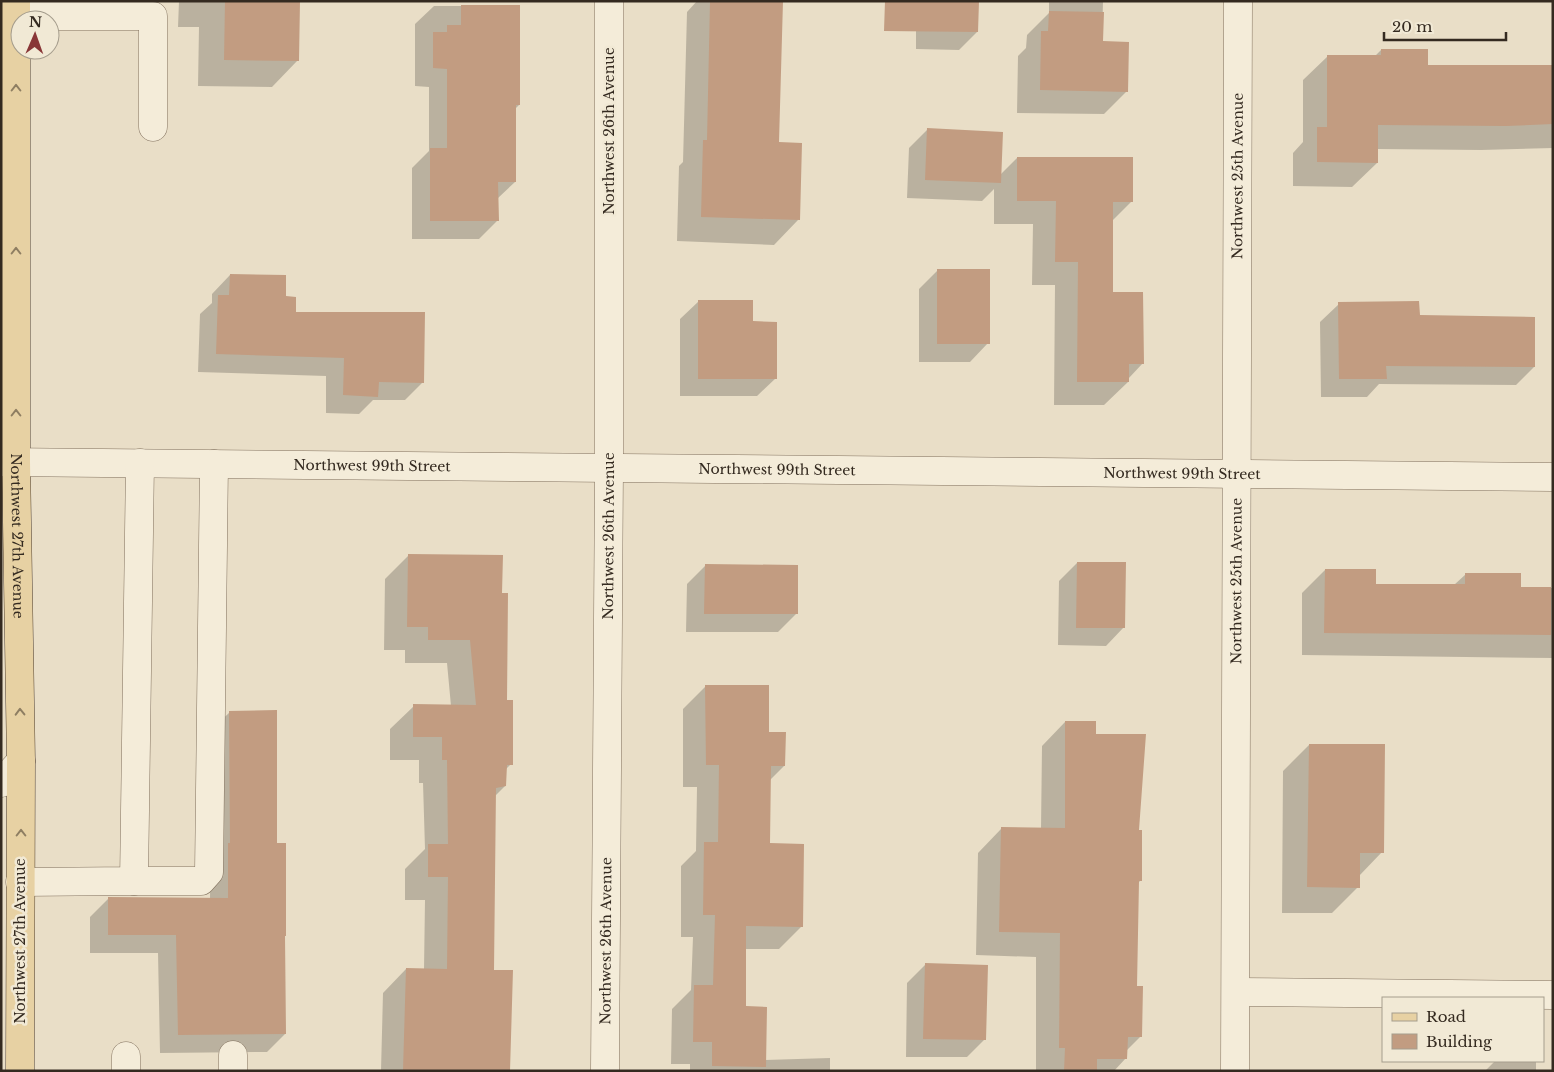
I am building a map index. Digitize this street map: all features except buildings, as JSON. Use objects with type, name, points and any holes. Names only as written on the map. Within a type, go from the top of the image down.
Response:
[{"type":"main road","name":"Northwest 27th Avenue","points":[[16,9],[9,462],[21,761],[20,1071]]},
{"type":"street","name":"Northwest 26th Avenue","points":[[605,1071],[609,468],[609,1]]},
{"type":"street","name":"Northwest 25th Avenue","points":[[1235,1071],[1238,1]]},
{"type":"street","points":[[16,9],[153,9],[153,126]]},
{"type":"street","name":"Northwest 99th Street","points":[[9,462],[1553,477]]},
{"type":"street","points":[[134,881],[140,463]]},
{"type":"street","points":[[20,882],[200,881],[210,872],[214,464]]},
{"type":"street","points":[[1,783],[21,761]]},
{"type":"street","points":[[1236,992],[1553,995]]}]
